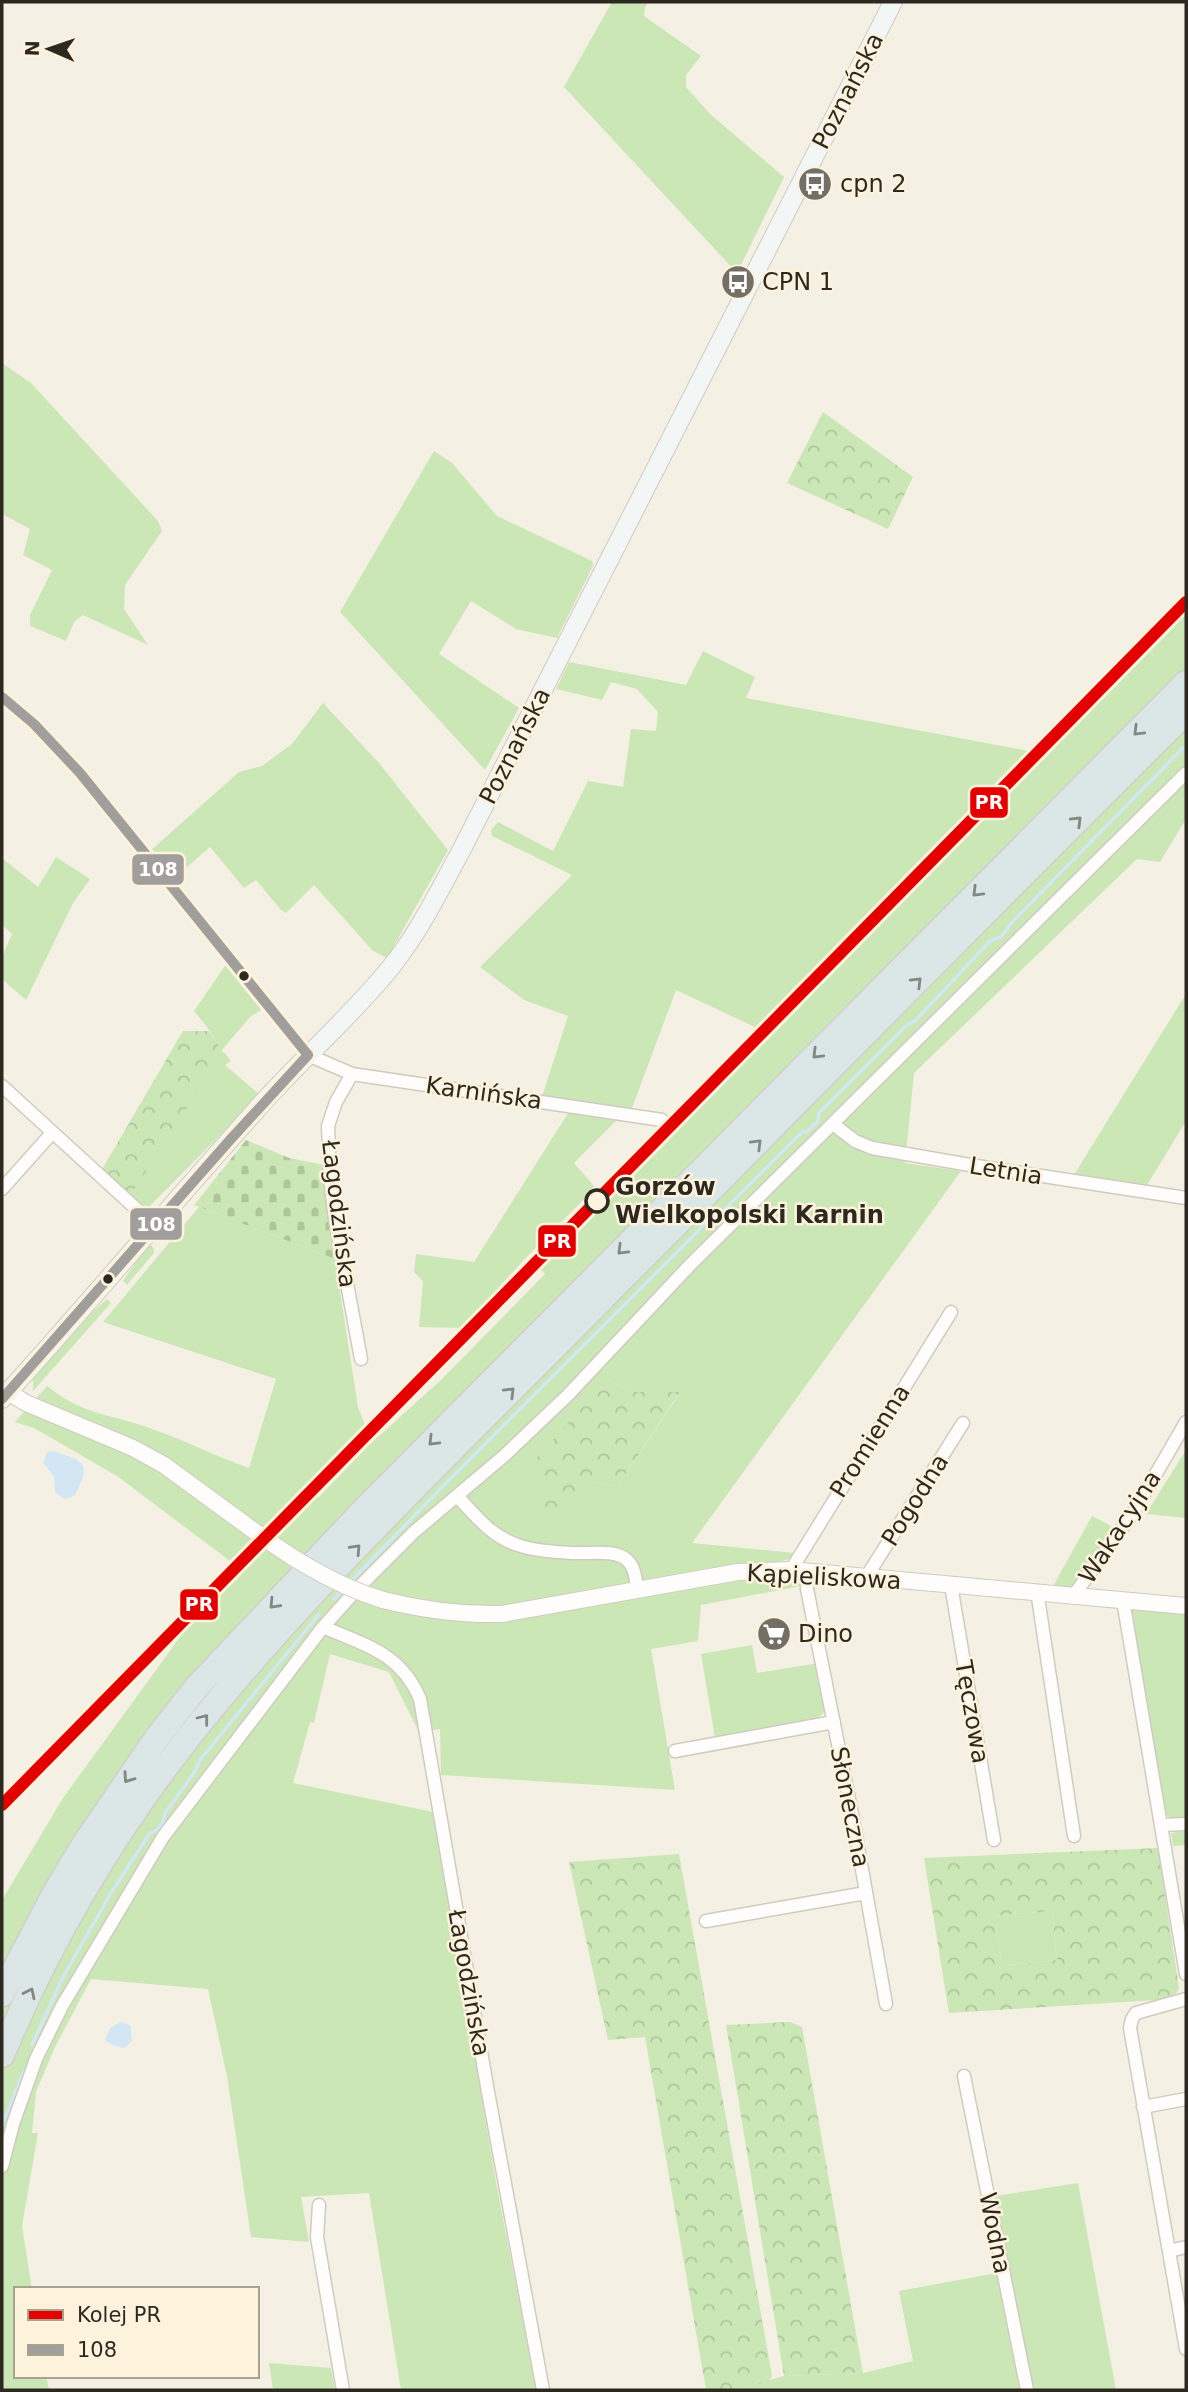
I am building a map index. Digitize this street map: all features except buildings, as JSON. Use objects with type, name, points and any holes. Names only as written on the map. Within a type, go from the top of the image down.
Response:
[{"type":"highway","points":[[2,1994],[53,1896],[116,1796],[156,1739],[220,1662],[361,1513],[1186,683]]},
{"type":"highway","points":[[2,2055],[52,1949],[102,1862],[178,1752],[263,1648],[422,1480],[1186,712]]},
{"type":"main road","name":"Poznańska","points":[[5,1396],[258,1108],[382,978],[417,930],[462,849],[893,2]]},
{"type":"street","points":[[2,697],[34,724],[80,774],[309,1055]]},
{"type":"street","points":[[2,2166],[13,2124],[36,2059],[62,2006],[163,1837],[323,1627],[414,1532],[505,1455],[568,1395],[690,1265],[1186,773]]},
{"type":"street","name":"Karnińska","points":[[309,1055],[352,1074],[662,1120]]},
{"type":"street","name":"Łagodzińska","points":[[352,1074],[328,1126],[335,1219],[361,1359]]},
{"type":"street","points":[[2,1086],[155,1226]]},
{"type":"street","name":"Letnia","points":[[833,1124],[855,1141],[872,1148],[970,1166],[1186,1198]]},
{"type":"street","points":[[2,1189],[52,1133]]},
{"type":"street","name":"Promienna","points":[[791,1570],[951,1312]]},
{"type":"street","name":"Kąpieliskowa","points":[[5,1396],[133,1448],[164,1465],[286,1554],[322,1576],[383,1600],[435,1612],[502,1614],[738,1572],[791,1570],[1186,1606]]},
{"type":"street","name":"Wakacyjna","points":[[1074,1595],[1135,1510],[1186,1422]]},
{"type":"street","name":"Pogodna","points":[[867,1576],[963,1423]]},
{"type":"street","points":[[457,1496],[498,1537],[517,1545],[575,1553],[610,1554],[627,1559],[632,1566],[637,1590]]},
{"type":"street","name":"Słoneczna","points":[[808,1572],[807,1589],[886,2004]]},
{"type":"street","name":"Tęczowa","points":[[951,1585],[994,1840]]},
{"type":"street","points":[[1037,1591],[1074,1836]]},
{"type":"street","points":[[1123,1600],[1186,1974]]},
{"type":"street","name":"Łagodzińska","points":[[323,1627],[394,1660],[406,1671],[420,1699],[543,2390]]},
{"type":"street","name":"Słoneczna","points":[[675,1751],[834,1722]]},
{"type":"street","points":[[1161,1825],[1186,1824]]},
{"type":"street","name":"Słoneczna","points":[[706,1921],[866,1892]]},
{"type":"street","points":[[1186,1998],[1136,2012],[1132,2019],[1130,2037],[1186,2349]]},
{"type":"street","name":"Wodna","points":[[964,2076],[1027,2390]]},
{"type":"street","points":[[1143,2107],[1186,2099]]},
{"type":"street","points":[[319,2205],[317,2237],[342,2390]]},
{"type":"street","points":[[1169,2251],[1186,2247]]},
{"type":"green space","points":[[612,2],[648,2],[644,16],[701,56],[686,75],[686,87],[710,114],[784,177],[737,273],[564,87]]},
{"type":"green space","points":[[2,363],[31,383],[158,521],[162,531],[125,585],[124,609],[148,645],[83,615],[74,622],[66,641],[30,626],[30,615],[52,570],[23,555],[30,529],[2,514]]},
{"type":"green space","points":[[823,412],[913,477],[888,529],[787,483]]},
{"type":"green space","points":[[434,451],[452,463],[497,516],[592,561],[593,566],[557,638],[516,629],[471,601],[439,654],[519,708],[485,770],[340,612]]},
{"type":"green space","points":[[1186,613],[1186,819],[1160,862],[1137,859],[914,1073],[905,1163],[961,1171],[692,1543],[795,1553],[792,1558],[776,1563],[760,1574],[789,1575],[801,1586],[701,1605],[698,1641],[651,1649],[675,1790],[441,1775],[440,1729],[419,1732],[389,1672],[330,1654],[314,1723],[310,1722],[293,1783],[433,1812],[496,2182],[536,2390],[401,2390],[369,2193],[301,2197],[309,2242],[251,2237],[227,2076],[208,1989],[91,1979],[55,2047],[36,2092],[32,2133],[38,2133],[22,2226],[32,2287],[14,2287],[14,2378],[46,2378],[49,2390],[2,2390],[2,1900],[63,1798],[188,1626],[173,1622],[230,1561],[117,1476],[34,1428],[15,1422],[47,1386],[60,1396],[85,1408],[164,1433],[249,1468],[276,1379],[103,1322],[199,1207],[335,1259],[358,1407],[365,1425],[302,1490],[319,1497],[369,1445],[442,1379],[545,1274],[540,1269]],"holes":[[[607,1379],[629,1392],[680,1393],[617,1487],[587,1480]]]},
{"type":"green space","points":[[703,651],[755,677],[746,698],[1029,751],[757,1028],[676,990],[629,1116],[617,1120],[574,1163],[594,1186],[585,1198],[462,1328],[419,1327],[423,1281],[414,1272],[416,1254],[474,1262],[570,1110],[540,1103],[568,1016],[524,1000],[480,967],[572,875],[492,836],[491,830],[498,822],[553,851],[588,781],[623,787],[631,729],[656,731],[658,712],[637,689],[611,682],[602,700],[556,689],[569,662],[686,685]]},
{"type":"green space","points":[[323,703],[379,763],[448,850],[387,958],[373,951],[314,885],[286,913],[256,880],[244,888],[210,847],[172,880],[149,852],[239,772],[262,766],[292,744]]},
{"type":"green space","points":[[56,857],[90,879],[73,903],[26,1000],[2,979],[2,957],[12,934],[2,925],[2,858],[38,887]]},
{"type":"green space","points":[[227,963],[262,1007],[221,1051],[194,1011]]},
{"type":"green space","points":[[1186,994],[1186,1121],[1144,1190],[1072,1178]]},
{"type":"green space","points":[[183,1031],[209,1031],[223,1052],[127,1201],[97,1178]]},
{"type":"green space","points":[[221,1052],[231,1061],[225,1065],[260,1095],[143,1213],[127,1198]]},
{"type":"green space","points":[[246,1140],[289,1158],[324,1165],[335,1259],[194,1205]]},
{"type":"green space","points":[[149,1243],[154,1253],[127,1285],[123,1281]]},
{"type":"green space","points":[[107,1299],[111,1303],[33,1391],[33,1375],[76,1327]]},
{"type":"green space","points":[[607,1379],[629,1392],[680,1392],[617,1487],[587,1480],[557,1530],[548,1529],[535,1460]]},
{"type":"green space","points":[[1186,1450],[1186,1518],[1146,1514]]},
{"type":"green space","points":[[1092,1516],[1113,1527],[1076,1585],[1070,1589],[1052,1588]]},
{"type":"green space","points":[[1132,1609],[1186,1611],[1186,1819],[1170,1818],[1164,1812],[1129,1613]]},
{"type":"green space","points":[[752,1645],[757,1673],[819,1663],[825,1711],[816,1720],[715,1738],[701,1654]]},
{"type":"green space","points":[[1186,1831],[1186,1845],[1173,1846],[1171,1833]]},
{"type":"green space","points":[[1158,1848],[1179,1988],[1173,1999],[949,2013],[924,1858]],"holes":[[[1052,1911],[1057,1960],[1006,1965],[1001,1961],[994,1916]]]},
{"type":"green space","points":[[679,1854],[772,2376],[769,2381],[733,2390],[706,2390],[645,2037],[608,2040],[569,1862]]},
{"type":"green space","points":[[1052,1911],[1057,1960],[1006,1965],[1001,1961],[994,1916]]},
{"type":"green space","points":[[790,2022],[802,2027],[863,2373],[784,2376],[726,2025]]},
{"type":"green space","points":[[1078,2183],[1116,2390],[733,2390],[784,2376],[863,2373],[913,2361],[899,2291],[997,2273],[983,2198]]},
{"type":"green space","points":[[269,2363],[331,2368],[335,2390],[273,2390]]},
{"type":"water","points":[[47,1452],[72,1457],[82,1465],[83,1477],[74,1496],[64,1499],[55,1492],[54,1476],[43,1463]]},
{"type":"water","points":[[121,2022],[130,2025],[132,2041],[124,2048],[105,2040],[110,2028]]},
{"type":"waterway","points":[[349,1583],[711,1218],[718,1216],[802,1132],[807,1132],[818,1121],[819,1113],[907,1025],[915,1021],[990,941],[1001,937],[1012,922],[1186,745]]},
{"type":"waterway","points":[[334,1599],[341,1591]]},
{"type":"waterway","points":[[32,2045],[63,1977],[111,1893],[150,1833],[157,1830],[163,1822],[165,1813],[194,1773],[200,1760],[319,1614]]},
{"type":"waterway","points":[[2,2125],[24,2071]]},
{"type":"rail line","name":"PR","points":[[2,1805],[1186,602]]},
{"type":"transit line","name":"108","points":[[2,697],[34,724],[80,773],[308,1055],[2,1399]]},
{"type":"place","name":"cpn 2","points":[[815,184]]},
{"type":"place","name":"CPN 1","points":[[738,282]]},
{"type":"place","name":"Gorzów Wielkopolski Karnin","points":[[597,1201]]},
{"type":"place","name":"Dino","points":[[774,1634]]}]
